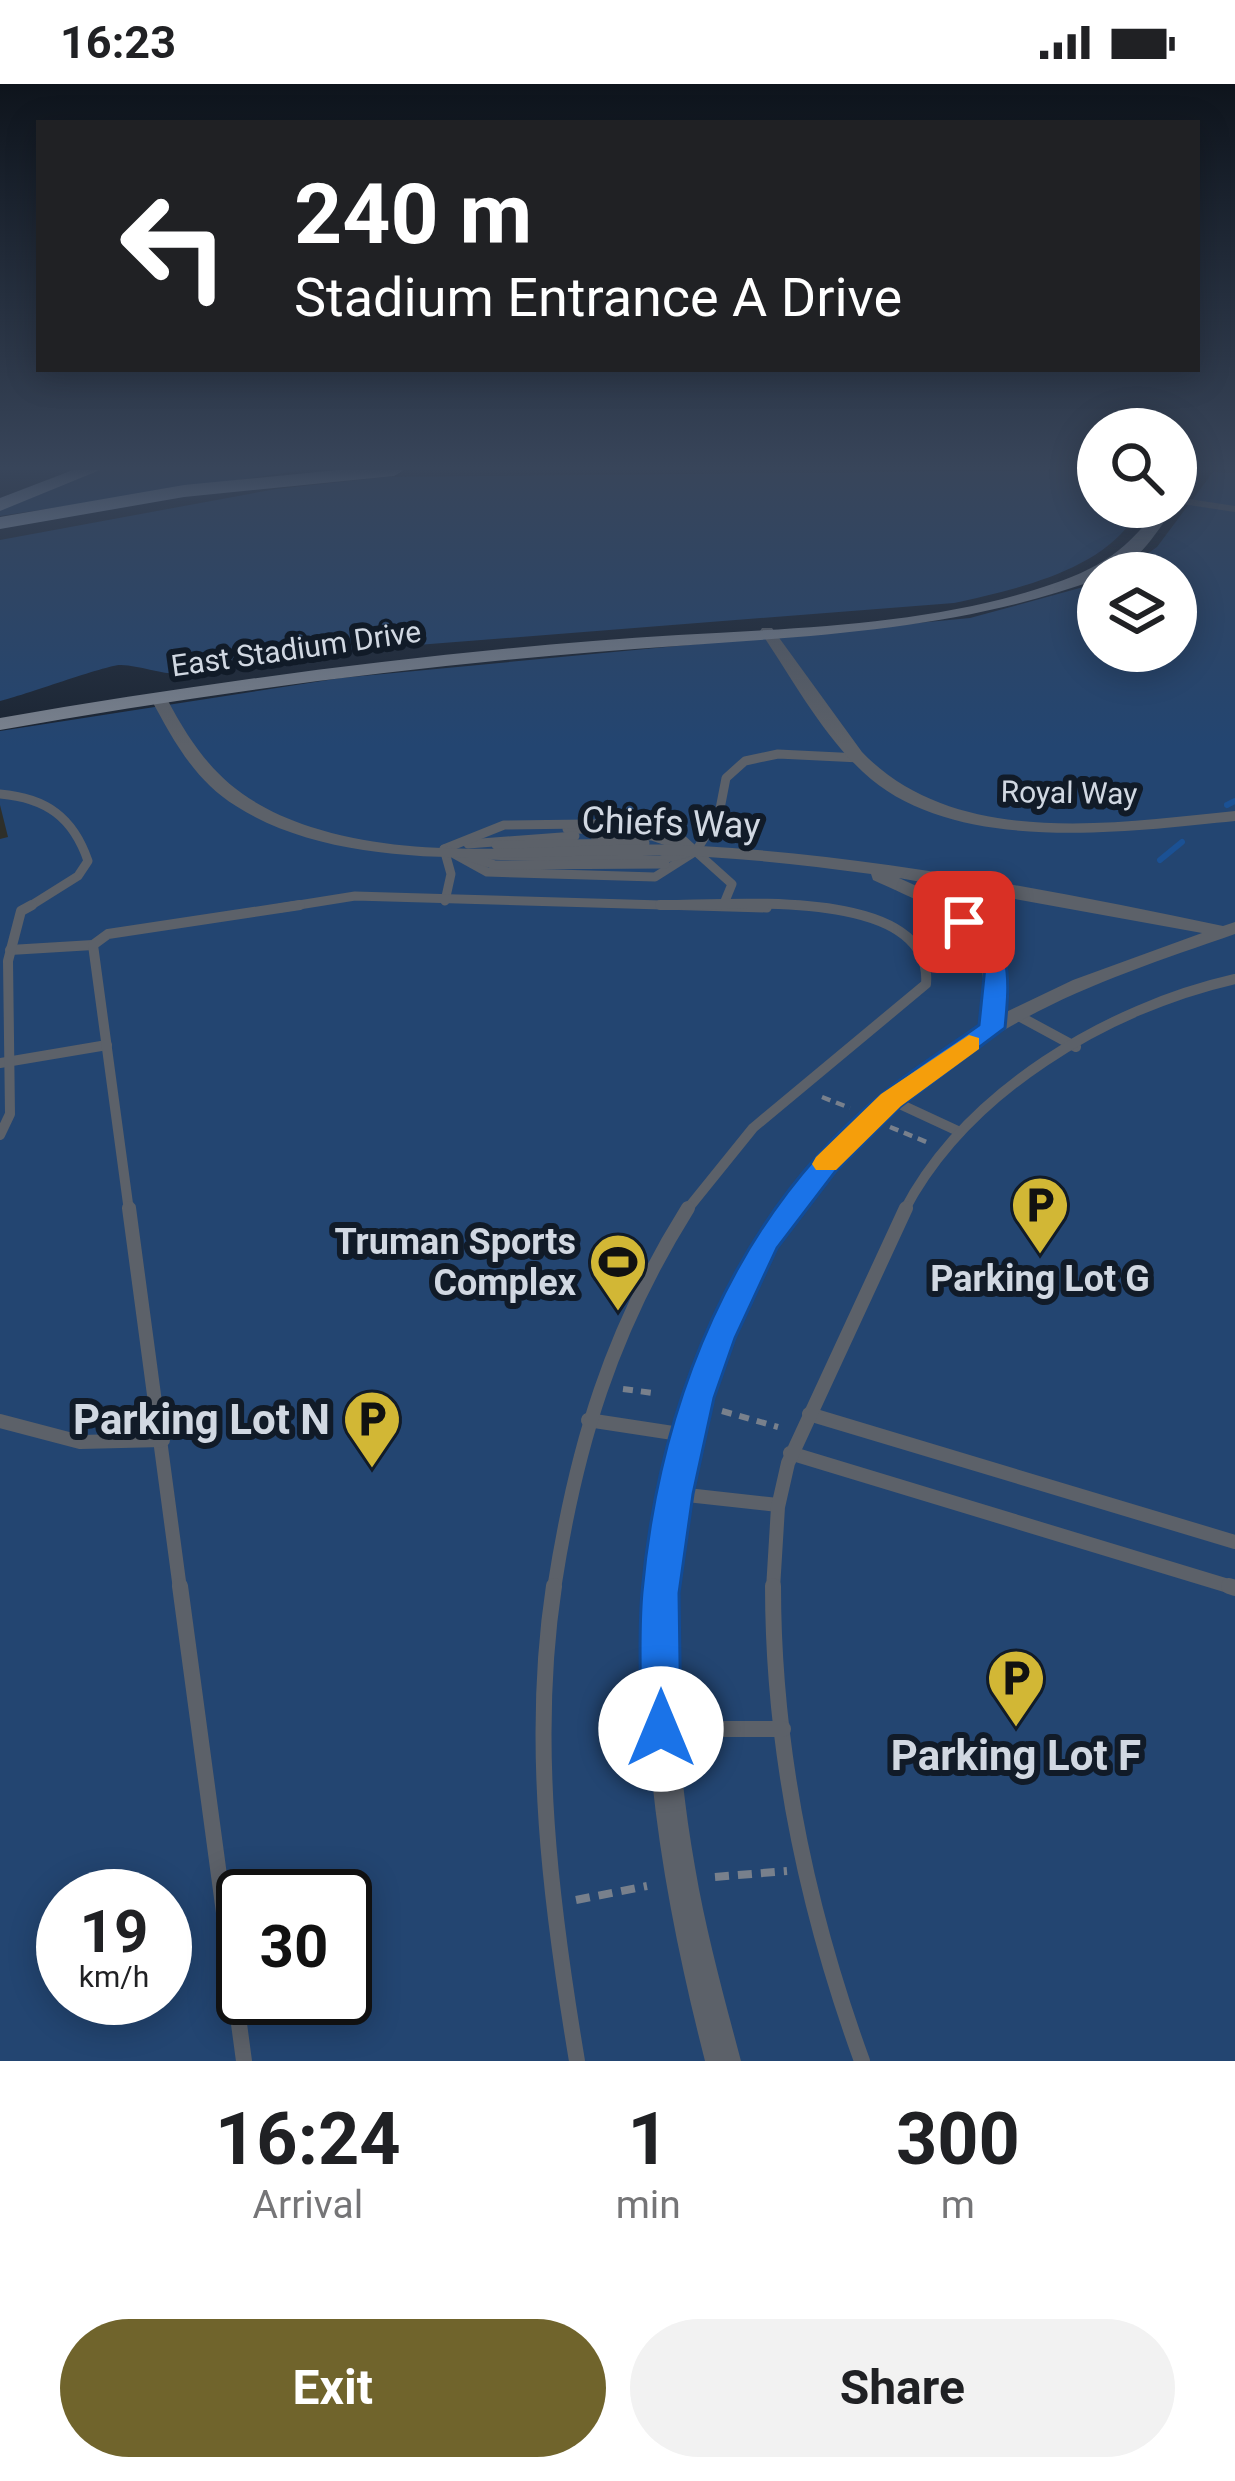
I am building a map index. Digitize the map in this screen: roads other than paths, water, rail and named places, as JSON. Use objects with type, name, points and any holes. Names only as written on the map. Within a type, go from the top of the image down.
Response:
[{"type":"main road","name":"East Stadium Drive","points":[[0,724],[423,660],[980,610],[1077,580]]},
{"type":"street","name":"Royal Way","points":[[767,631],[860,758],[907,795],[998,821],[1083,825],[1235,816]]},
{"type":"street","name":"Chiefs Way","points":[[159,699],[191,760],[213,784],[260,812],[350,841],[444,849],[696,851],[856,866],[1231,931]]},
{"type":"street","points":[[856,866],[933,900],[964,922],[991,951],[999,990],[992,1028]]},
{"type":"street","points":[[723,2061],[675,1857],[661,1729],[661,1593],[675,1494],[718,1338],[763,1245],[825,1165],[992,1028],[1118,968],[1231,931]]},
{"type":"lane","points":[[696,851],[719,814],[726,778],[737,765],[778,754],[860,758]]},
{"type":"lane","points":[[0,794],[28,795],[54,805],[81,837],[88,861],[78,876],[21,911],[10,950],[5,1062],[10,1114],[0,1135]]},
{"type":"lane","points":[[445,901],[451,874],[444,849],[504,825],[630,820],[664,824],[732,884],[722,906]]},
{"type":"lane","points":[[10,950],[93,945],[108,934],[332,899],[722,906],[856,910],[906,933],[929,970],[926,983],[798,1087],[704,1182],[642,1284],[588,1420],[568,1483],[547,1624],[549,1820],[577,2061]]},
{"type":"lane","points":[[93,945],[244,2061]]},
{"type":"lane","points":[[862,2061],[805,1870],[770,1633],[778,1504],[790,1453],[929,1167],[961,1132],[999,1098],[1076,1047],[1184,993],[1235,979]]},
{"type":"lane","points":[[1017,1015],[1076,1047]]},
{"type":"lane","points":[[5,1062],[107,1045]]},
{"type":"lane","points":[[890,1113],[961,1132]]},
{"type":"lane","points":[[808,1414],[1235,1542]]},
{"type":"lane","points":[[588,1420],[688,1436]]},
{"type":"lane","points":[[0,1421],[62,1443],[102,1448],[163,1440]]},
{"type":"lane","points":[[790,1453],[1235,1588]]},
{"type":"lane","points":[[675,1494],[778,1504]]},
{"type":"lane","points":[[661,1729],[782,1729]]},
{"type":"waterway","points":[[1227,805],[1235,801]]},
{"type":"waterway","points":[[1160,860],[1182,842]]},
{"type":"place","name":"Parking Lot G","points":[[1040,1256]]},
{"type":"place","name":"Truman Sports Complex","points":[[618,1313]]},
{"type":"place","name":"Parking Lot N","points":[[372,1470]]},
{"type":"place","name":"Parking Lot F","points":[[1016,1729]]}]
